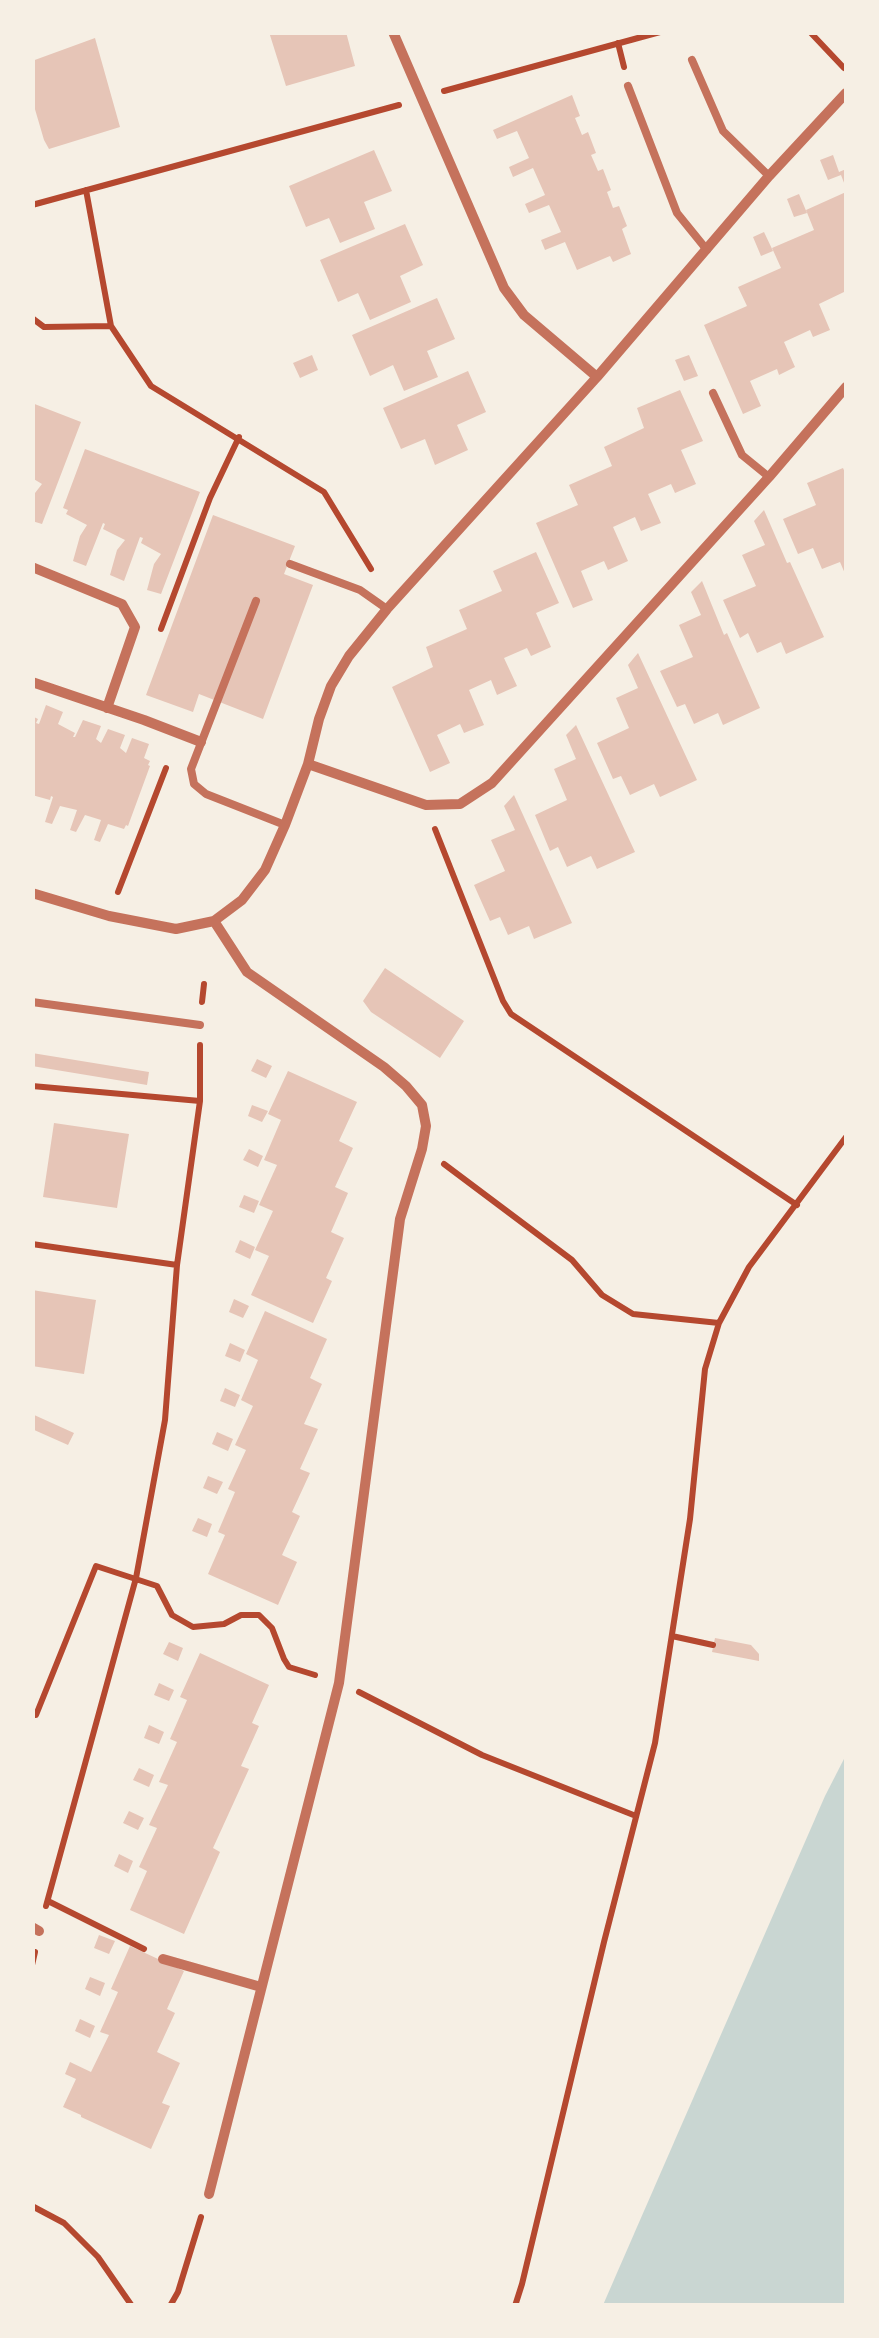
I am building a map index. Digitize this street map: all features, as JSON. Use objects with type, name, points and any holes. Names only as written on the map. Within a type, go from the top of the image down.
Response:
[{"type":"street","points":[[393,32],[504,288],[524,315],[597,377]]},
{"type":"street","points":[[32,893],[109,916],[176,929],[214,921],[242,900],[265,870],[285,826],[331,686],[350,656],[387,609],[846,93]]},
{"type":"street","points":[[308,764],[426,804],[460,804],[492,783],[846,387]]},
{"type":"street","points":[[32,566],[122,604],[135,627],[107,708]]},
{"type":"street","points":[[32,682],[201,742]]},
{"type":"street","points":[[208,2194],[339,1684],[400,1219],[426,1126],[422,1105],[406,1086],[247,972],[214,921]]},
{"type":"street","points":[[163,1959],[261,1987]]},
{"type":"lane","points":[[692,60],[722,132],[769,176]]},
{"type":"lane","points":[[628,86],[677,212],[707,250]]},
{"type":"lane","points":[[713,393],[742,455],[769,477]]},
{"type":"lane","points":[[290,564],[360,590],[387,609]]},
{"type":"lane","points":[[256,601],[191,769],[194,784],[206,794],[285,826]]},
{"type":"lane","points":[[32,1002],[200,1024]]},
{"type":"path","points":[[810,32],[846,70]]},
{"type":"path","points":[[32,206],[659,33]]},
{"type":"path","points":[[86,190],[111,326],[151,386],[324,492],[381,586],[387,609]]},
{"type":"path","points":[[32,318],[44,327],[111,326]]},
{"type":"path","points":[[156,643],[210,498],[239,437]]},
{"type":"path","points":[[109,916],[179,734]]},
{"type":"path","points":[[426,804],[511,1014],[797,1205]]},
{"type":"path","points":[[32,1966],[36,1929],[48,1901],[136,1578],[166,1420],[177,1265],[200,1102],[204,984]]},
{"type":"path","points":[[32,1086],[200,1102]]},
{"type":"path","points":[[515,2306],[655,1743],[690,1519],[705,1369],[719,1324],[748,1268],[846,1137]]},
{"type":"path","points":[[422,1150],[572,1260],[602,1295],[633,1314],[719,1324]]},
{"type":"path","points":[[32,1244],[177,1265]]},
{"type":"path","points":[[32,1715],[36,1715],[96,1566],[156,1586],[172,1615],[193,1627],[224,1624],[241,1615],[258,1615],[272,1628],[290,1667],[339,1684],[482,1755],[636,1816]]},
{"type":"path","points":[[672,1636],[713,1645]]},
{"type":"path","points":[[48,1901],[163,1959]]},
{"type":"path","points":[[170,2306],[178,2292],[208,2194]]},
{"type":"path","points":[[32,2206],[64,2223],[98,2257],[132,2306]]},
{"type":"shaded area","points":[[846,1755],[846,2305],[603,2305],[825,1796]]},
{"type":"building","points":[[269,32],[346,32],[355,66],[286,86]]},
{"type":"building","points":[[95,38],[120,127],[49,149],[32,99],[32,61]]},
{"type":"building","points":[[572,95],[582,135],[588,132],[596,153],[591,155],[598,171],[603,169],[613,208],[619,206],[627,226],[622,229],[631,254],[613,262],[610,256],[577,270],[565,242],[545,250],[541,240],[561,232],[549,205],[529,213],[525,204],[545,195],[533,168],[513,177],[509,167],[529,158],[517,131],[497,139],[493,130]]},
{"type":"building","points":[[374,150],[392,191],[364,202],[375,229],[340,243],[329,218],[306,227],[289,186]]},
{"type":"building","points":[[833,155],[839,172],[846,169],[846,188],[841,175],[828,180],[820,160]]},
{"type":"building","points":[[846,192],[846,299],[844,292],[819,304],[830,330],[813,337],[810,330],[784,342],[795,367],[779,375],[777,369],[750,381],[761,406],[743,414],[704,325],[747,306],[738,287],[781,268],[772,248],[814,230],[806,210]]},
{"type":"building","points":[[799,194],[807,213],[794,217],[787,199]]},
{"type":"building","points":[[405,224],[423,265],[400,276],[411,302],[370,320],[358,293],[338,302],[320,260]]},
{"type":"building","points":[[764,232],[773,251],[761,256],[753,237]]},
{"type":"building","points":[[437,298],[455,339],[427,351],[438,377],[404,391],[393,365],[370,376],[352,335]]},
{"type":"building","points":[[312,355],[318,370],[300,378],[293,363]]},
{"type":"building","points":[[689,355],[698,376],[684,381],[675,360]]},
{"type":"building","points":[[468,371],[486,412],[457,425],[468,450],[435,465],[425,439],[401,449],[383,408]]},
{"type":"building","points":[[680,390],[703,441],[681,450],[696,484],[675,493],[671,484],[648,494],[661,523],[641,531],[635,517],[613,527],[628,561],[608,570],[604,561],[581,571],[593,600],[573,608],[536,523],[578,505],[569,485],[612,466],[604,447],[644,428],[637,408]]},
{"type":"building","points":[[32,403],[81,422],[42,524],[32,521],[32,503],[42,484],[32,478]]},
{"type":"building","points":[[85,449],[200,492],[161,594],[147,590],[161,554],[141,543],[143,538],[140,537],[124,581],[110,575],[117,550],[125,540],[103,529],[103,523],[86,566],[73,561],[87,525],[66,514],[68,510],[63,508]]},
{"type":"building","points":[[843,468],[846,576],[840,562],[822,569],[813,548],[798,554],[783,519],[816,505],[807,483]]},
{"type":"building","points":[[764,510],[824,637],[786,654],[781,642],[757,653],[748,633],[740,638],[723,600],[756,586],[742,555],[765,545],[754,521]]},
{"type":"building","points":[[213,515],[295,546],[284,574],[313,585],[263,719],[199,694],[193,712],[146,695]]},
{"type":"building","points":[[536,552],[559,603],[536,613],[551,647],[531,656],[527,648],[504,658],[517,686],[497,695],[491,680],[469,690],[484,725],[464,733],[460,724],[437,735],[450,763],[430,772],[392,687],[433,667],[426,647],[467,629],[459,610],[502,591],[493,571]]},
{"type":"building","points":[[702,581],[760,708],[723,725],[718,713],[694,724],[685,704],[677,707],[660,671],[693,657],[679,625],[701,615],[691,592]]},
{"type":"building","points":[[638,653],[697,780],[660,797],[654,784],[630,795],[621,776],[613,779],[597,743],[629,728],[616,698],[638,688],[628,665]]},
{"type":"building","points":[[46,705],[63,712],[58,724],[75,733],[73,737],[83,720],[101,726],[96,739],[101,743],[108,729],[125,735],[120,748],[126,753],[132,738],[149,744],[144,758],[150,766],[128,826],[124,829],[108,824],[100,842],[94,840],[101,820],[85,815],[76,832],[70,830],[77,810],[60,806],[52,824],[45,822],[53,797],[50,800],[32,795],[32,716],[39,724]]},
{"type":"building","points":[[576,725],[635,852],[597,869],[591,856],[567,867],[558,847],[550,851],[535,815],[567,800],[554,769],[576,759],[566,735]]},
{"type":"building","points":[[514,795],[572,923],[534,939],[529,926],[508,935],[500,917],[490,921],[474,885],[505,871],[491,840],[515,830],[504,806]]},
{"type":"building","points":[[385,968],[464,1021],[440,1058],[371,1012],[363,1001]]},
{"type":"building","points":[[32,1053],[149,1072],[147,1085],[32,1066]]},
{"type":"building","points":[[257,1059],[272,1066],[266,1078],[251,1071]]},
{"type":"building","points":[[288,1071],[357,1102],[339,1141],[353,1148],[335,1187],[348,1193],[331,1232],[344,1238],[326,1278],[332,1281],[313,1323],[251,1295],[269,1256],[255,1250],[273,1211],[259,1205],[277,1165],[264,1160],[281,1120],[268,1114]]},
{"type":"building","points":[[252,1105],[268,1111],[262,1122],[248,1116]]},
{"type":"building","points":[[54,1123],[129,1134],[117,1208],[43,1197]]},
{"type":"building","points":[[249,1149],[263,1156],[258,1167],[243,1160]]},
{"type":"building","points":[[244,1195],[259,1201],[254,1213],[239,1207]]},
{"type":"building","points":[[240,1240],[255,1247],[250,1259],[235,1252]]},
{"type":"building","points":[[32,1290],[96,1300],[84,1374],[32,1366]]},
{"type":"building","points":[[234,1299],[249,1306],[243,1318],[229,1312]]},
{"type":"building","points":[[265,1311],[327,1339],[310,1378],[322,1384],[304,1424],[318,1429],[300,1469],[310,1473],[292,1512],[300,1516],[282,1555],[297,1562],[278,1605],[208,1574],[225,1535],[218,1532],[235,1492],[228,1489],[246,1450],[235,1445],[253,1406],[241,1400],[258,1360],[246,1354]]},
{"type":"building","points":[[230,1343],[245,1350],[240,1362],[225,1356]]},
{"type":"building","points":[[225,1388],[240,1395],[235,1407],[220,1401]]},
{"type":"building","points":[[32,1414],[74,1433],[68,1445],[32,1429]]},
{"type":"building","points":[[217,1432],[233,1439],[228,1451],[212,1444]]},
{"type":"building","points":[[208,1476],[223,1482],[217,1494],[203,1488]]},
{"type":"building","points":[[198,1518],[212,1524],[207,1537],[192,1531]]},
{"type":"building","points":[[715,1638],[751,1645],[759,1654],[759,1661],[712,1652]]},
{"type":"building","points":[[169,1642],[183,1648],[178,1661],[163,1654]]},
{"type":"building","points":[[200,1653],[269,1685],[252,1723],[259,1726],[241,1766],[249,1769],[213,1848],[220,1852],[184,1934],[130,1910],[147,1871],[139,1867],[157,1828],[149,1825],[168,1785],[159,1782],[177,1742],[170,1739],[187,1700],[180,1697]]},
{"type":"building","points":[[159,1683],[174,1690],[169,1701],[154,1695]]},
{"type":"building","points":[[149,1725],[164,1732],[159,1744],[144,1738]]},
{"type":"building","points":[[139,1768],[154,1775],[149,1787],[133,1780]]},
{"type":"building","points":[[129,1811],[144,1818],[138,1830],[123,1823]]},
{"type":"building","points":[[119,1854],[133,1861],[128,1873],[114,1866]]},
{"type":"building","points":[[99,1935],[115,1941],[109,1954],[94,1948]]},
{"type":"building","points":[[130,1946],[184,1971],[167,2009],[175,2013],[157,2052],[180,2063],[162,2103],[170,2106],[151,2149],[63,2107],[76,2079],[65,2074],[70,2062],[91,2072],[109,2035],[100,2032],[118,1992],[111,1989]]},
{"type":"building","points":[[90,1977],[105,1983],[100,1996],[85,1989]]},
{"type":"building","points":[[80,2019],[95,2026],[90,2038],[75,2031]]}]
